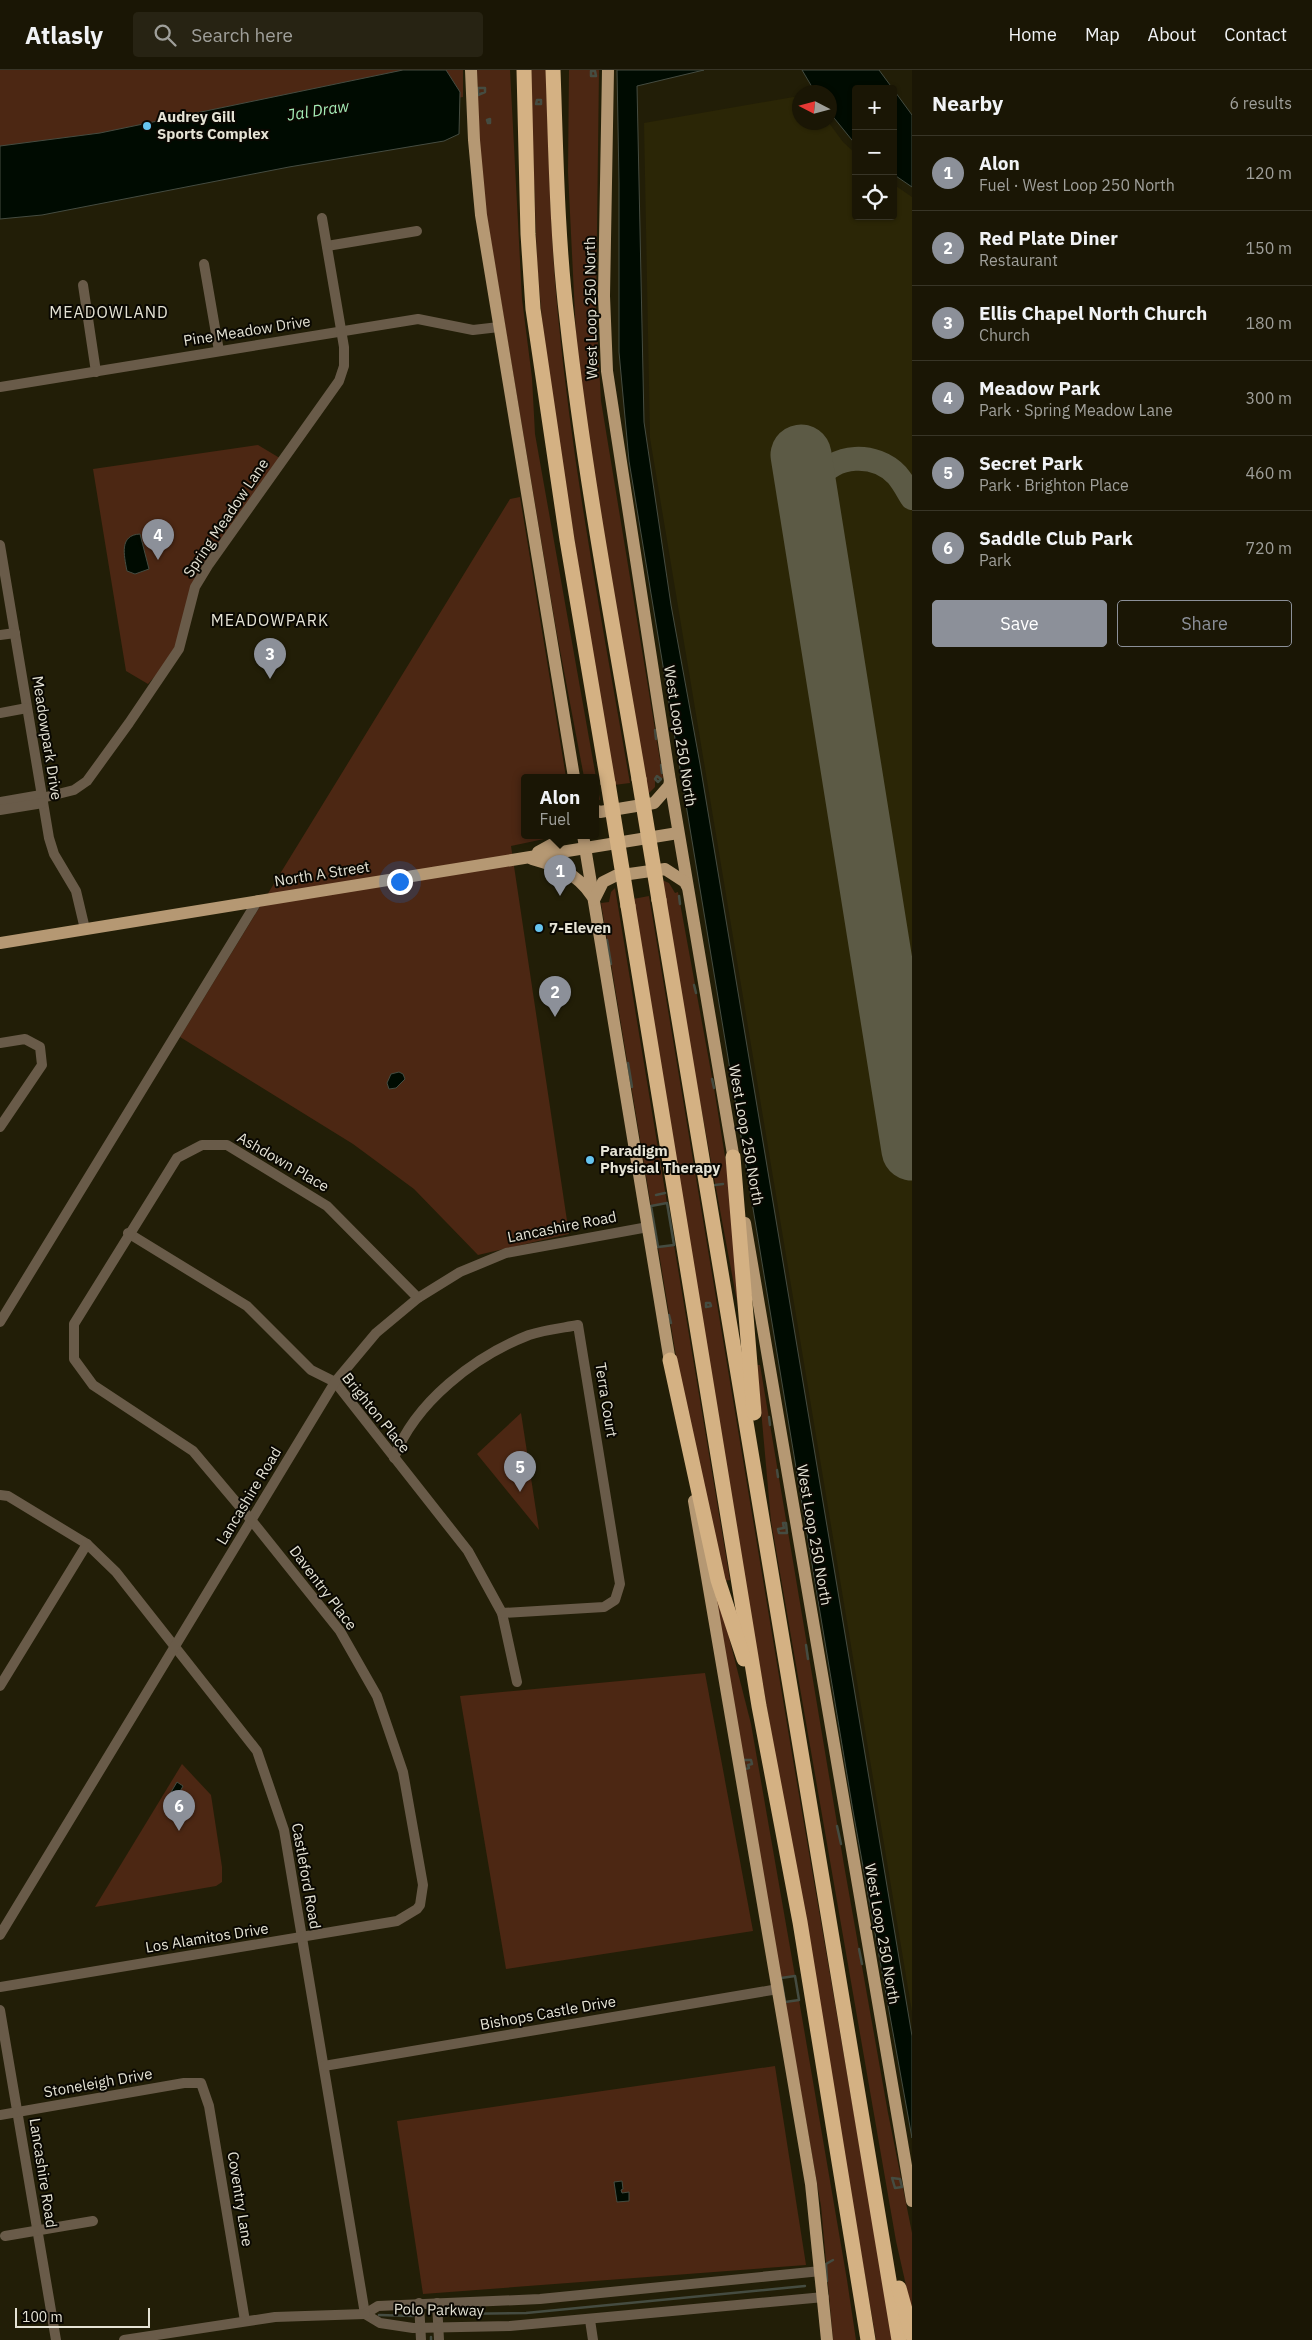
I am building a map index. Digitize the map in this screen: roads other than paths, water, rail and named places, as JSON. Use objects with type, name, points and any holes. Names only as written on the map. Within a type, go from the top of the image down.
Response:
[{"type":"highway","points":[[524,70],[528,234],[533,308],[567,540],[759,1706],[800,1922],[867,2340]]},
{"type":"highway","points":[[553,70],[564,284],[579,422],[899,2340]]},
{"type":"highway","points":[[556,145],[561,70]]},
{"type":"highway","points":[[733,1157],[765,1529]]},
{"type":"highway","points":[[670,1360],[718,1580],[759,1706]]},
{"type":"highway","points":[[883,2242],[894,2268],[912,2335]]},
{"type":"main road","points":[[471,70],[474,140],[481,215],[574,774]]},
{"type":"main road","name":"West Loop 250 North","points":[[608,70],[604,296],[606,371],[678,833],[912,2201]]},
{"type":"main road","points":[[599,812],[654,803],[669,786],[670,781]]},
{"type":"main road","name":"North A Street","points":[[0,943],[526,857],[584,841],[678,833]]},
{"type":"main road","points":[[526,857],[559,839]]},
{"type":"main road","points":[[584,841],[670,1360],[811,2184],[822,2271],[827,2340]]},
{"type":"main road","points":[[526,857],[554,865],[571,873],[584,884],[594,900]]},
{"type":"main road","points":[[594,900],[603,882],[615,876],[666,869],[685,882],[687,886]]},
{"type":"street","name":"Spring Meadow Lane","points":[[42,799],[74,790],[86,781],[178,651],[197,584],[339,381],[344,360],[342,330],[322,218]]},
{"type":"street","points":[[328,246],[417,231]]},
{"type":"street","points":[[204,264],[219,351]]},
{"type":"street","points":[[83,285],[96,372]]},
{"type":"street","name":"Pine Meadow Drive","points":[[0,387],[418,319],[474,330],[499,326]]},
{"type":"street","name":"Meadowpark Drive","points":[[0,545],[49,838],[54,854],[76,891],[84,929]]},
{"type":"street","points":[[0,635],[15,633]]},
{"type":"street","points":[[0,713],[27,708]]},
{"type":"street","points":[[0,802],[42,799]]},
{"type":"street","points":[[0,810],[42,799]]},
{"type":"street","points":[[0,1322],[258,900]]},
{"type":"street","points":[[0,1043],[25,1039],[40,1047],[42,1065],[0,1127]]},
{"type":"street","name":"Ashdown Place","points":[[74,1359],[74,1324],[128,1233],[177,1158],[202,1145],[227,1145],[327,1206],[418,1298]]},
{"type":"street","name":"Lancashire Road","points":[[0,1934],[335,1382],[376,1333],[418,1298],[460,1272],[506,1253],[648,1227]]},
{"type":"street","name":"Brighton Place","points":[[128,1233],[247,1306],[311,1370],[335,1382],[468,1551],[502,1613],[517,1682]]},
{"type":"street","name":"Terra Court","points":[[394,1458],[420,1412],[469,1366],[530,1335],[578,1325],[620,1584],[615,1600],[604,1608],[502,1613]]},
{"type":"street","name":"Daventry Place","points":[[74,1359],[93,1385],[193,1451],[252,1520],[340,1631],[377,1696],[403,1772],[423,1885],[420,1905],[416,1910]]},
{"type":"street","name":"Castleford Road","points":[[0,1495],[8,1496],[86,1544],[116,1572],[257,1752],[284,1830],[365,2314]]},
{"type":"street","points":[[0,1686],[86,1544]]},
{"type":"street","name":"Los Alamitos Drive","points":[[0,1987],[397,1921],[416,1910]]},
{"type":"street","name":"Bishops Castle Drive","points":[[324,2066],[778,1989]]},
{"type":"street","name":"Lancashire Road","points":[[0,2010],[56,2340]]},
{"type":"street","name":"Stoneleigh Drive","points":[[0,2115],[184,2083],[201,2083]]},
{"type":"street","name":"Coventry Lane","points":[[201,2083],[210,2106],[245,2321]]},
{"type":"street","points":[[5,2236],[93,2220]]},
{"type":"street","name":"Polo Parkway","points":[[822,2271],[540,2299],[378,2306],[365,2314],[380,2323],[420,2328],[510,2326],[824,2297]]},
{"type":"street","points":[[437,2303],[439,2340]]},
{"type":"street","points":[[419,2304],[421,2340]]},
{"type":"street","points":[[128,2340],[245,2321],[304,2315],[365,2314]]},
{"type":"street","points":[[590,2320],[593,2340]]},
{"type":"water","name":"Jal Draw","points":[[403,70],[446,70],[460,92],[459,134],[444,141],[289,167],[42,215],[0,219],[0,146],[100,133]]},
{"type":"water","points":[[617,70],[704,70],[637,86],[644,422],[671,605],[700,764],[912,2036],[912,2138],[853,1811],[629,461],[619,352]]},
{"type":"water","points":[[802,70],[879,70],[890,85],[852,85],[852,140],[837,122],[837,85],[811,85]]},
{"type":"water","points":[[897,94],[912,115],[912,187],[897,177]]},
{"type":"water","points":[[140,534],[149,569],[135,574],[127,571],[124,553],[126,542],[129,538]]},
{"type":"water","points":[[399,1072],[403,1074],[405,1079],[396,1088],[389,1089],[387,1083],[391,1074]]},
{"type":"water","points":[[177,1782],[183,1786],[178,1795],[184,1799],[180,1808],[167,1799]]},
{"type":"water","points":[[622,2181],[622,2193],[629,2192],[629,2201],[617,2202],[614,2182]]},
{"type":"waterway","points":[[591,71],[595,71],[596,76],[591,76],[591,71]]},
{"type":"waterway","points":[[478,88],[485,88],[485,92],[478,95],[478,88]]},
{"type":"waterway","points":[[537,100],[541,100],[541,104],[536,104],[537,100]]},
{"type":"waterway","points":[[490,119],[490,123],[488,123],[487,120],[490,119]]},
{"type":"waterway","points":[[655,730],[656,739]]},
{"type":"waterway","points":[[661,765],[662,773]]},
{"type":"waterway","points":[[657,776],[661,779],[658,782],[655,779],[657,776]]},
{"type":"waterway","points":[[679,896],[680,904]]},
{"type":"waterway","points":[[607,940],[611,964]]},
{"type":"waterway","points":[[694,985],[696,993]]},
{"type":"waterway","points":[[628,1063],[632,1087]]},
{"type":"waterway","points":[[712,1079],[714,1088]]},
{"type":"waterway","points":[[642,1148],[643,1156]]},
{"type":"waterway","points":[[715,1185],[723,1184]]},
{"type":"waterway","points":[[656,1195],[665,1193]]},
{"type":"waterway","points":[[667,1203],[674,1245],[658,1247],[651,1206],[667,1203]]},
{"type":"waterway","points":[[706,1303],[710,1303],[711,1306],[706,1307],[706,1303]]},
{"type":"waterway","points":[[669,1315],[671,1323]]},
{"type":"waterway","points":[[769,1417],[770,1425]]},
{"type":"waterway","points":[[777,1470],[778,1477]]},
{"type":"waterway","points":[[783,1523],[786,1523],[787,1533],[779,1533],[778,1529],[784,1528],[783,1523]]},
{"type":"waterway","points":[[806,1645],[808,1659]]},
{"type":"waterway","points":[[743,1760],[751,1760],[752,1764],[748,1765],[749,1768],[745,1769],[743,1760]]},
{"type":"waterway","points":[[837,1826],[841,1844]]},
{"type":"waterway","points":[[859,1949],[862,1964]]},
{"type":"waterway","points":[[795,1976],[799,2000],[785,2002],[781,1978],[795,1976]]},
{"type":"waterway","points":[[892,2178],[900,2179],[902,2187],[895,2188],[892,2178]]},
{"type":"waterway","points":[[827,2281],[826,2264],[833,2260]]},
{"type":"waterway","points":[[452,2314],[526,2313],[805,2286]]},
{"type":"waterway","points":[[379,2315],[413,2316]]},
{"type":"place","name":"Audrey Gill Sports Complex","points":[[147,126]]},
{"type":"place","name":"Meadow Park","points":[[158,560]]},
{"type":"place","name":"Ellis Chapel North Church","points":[[270,679]]},
{"type":"place","name":"Alon","points":[[560,896]]},
{"type":"place","name":"7-Eleven","points":[[539,928]]},
{"type":"place","name":"Red Plate Diner","points":[[555,1017]]},
{"type":"place","name":"Paradigm Physical Therapy","points":[[590,1160]]},
{"type":"place","name":"Secret Park","points":[[520,1492]]},
{"type":"place","name":"Saddle Club Park","points":[[179,1831]]},
{"type":"district","name":"MEADOWLAND","points":[[109,312]]},
{"type":"district","name":"MEADOWPARK","points":[[270,620]]}]
